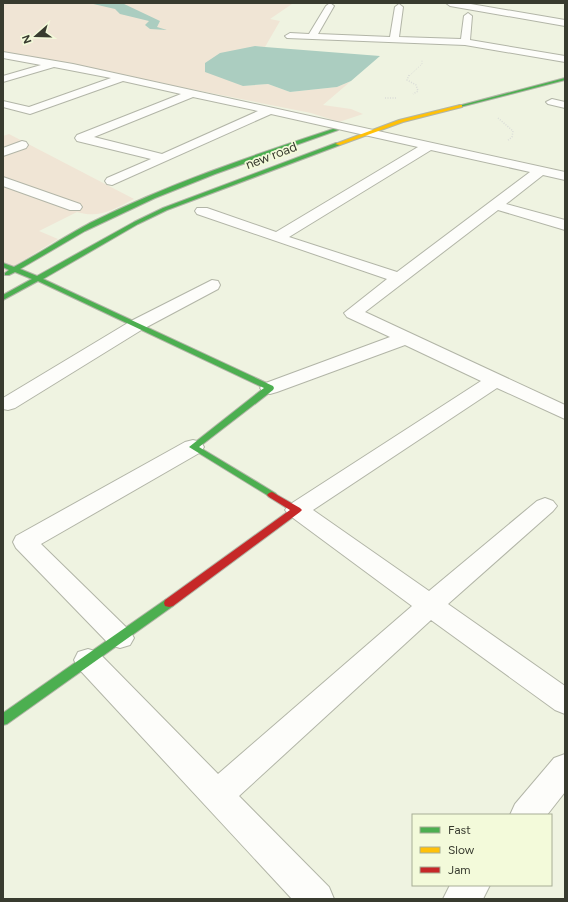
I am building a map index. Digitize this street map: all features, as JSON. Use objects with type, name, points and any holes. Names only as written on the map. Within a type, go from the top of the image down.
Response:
[{"type":"main road","points":[[504,85],[565,71]]},
{"type":"main road","name":"new road","points":[[3,298],[136,222],[165,209],[366,133],[435,112],[565,79]]},
{"type":"main road","name":"new road","points":[[3,277],[111,216],[179,187],[273,151],[364,120]]},
{"type":"main road","points":[[3,265],[38,279],[270,388],[193,447],[297,510],[223,565],[3,720]]},
{"type":"street","points":[[450,3],[565,23]]},
{"type":"street","points":[[312,37],[330,6]]},
{"type":"street","points":[[394,40],[399,7]]},
{"type":"street","points":[[465,42],[468,16]]},
{"type":"street","points":[[290,36],[465,42],[565,59]]},
{"type":"street","points":[[541,55],[559,48]]},
{"type":"street","points":[[3,55],[122,78],[341,128],[565,176]]},
{"type":"street","points":[[3,79],[55,64]]},
{"type":"street","points":[[3,104],[30,110],[122,78]]},
{"type":"street","points":[[164,158],[81,138],[191,94]]},
{"type":"street","points":[[552,102],[565,105]]},
{"type":"street","points":[[112,181],[269,111]]},
{"type":"street","points":[[3,152],[22,145]]},
{"type":"street","points":[[277,238],[427,147]]},
{"type":"street","points":[[540,171],[353,313],[565,413]]},
{"type":"street","points":[[3,181],[75,207]]},
{"type":"street","points":[[495,205],[565,225]]},
{"type":"street","points":[[202,211],[277,238],[399,278]]},
{"type":"street","points":[[8,404],[137,325],[212,285]]},
{"type":"street","points":[[270,388],[406,338]]},
{"type":"street","points":[[496,380],[297,510],[565,702]]},
{"type":"street","points":[[120,638],[25,542],[193,447]]},
{"type":"street","points":[[217,795],[430,605],[545,506]]},
{"type":"street","points":[[88,660],[316,899]]},
{"type":"street","points":[[529,814],[565,768]]},
{"type":"street","points":[[461,899],[471,886]]},
{"type":"path","points":[[394,40],[391,44],[393,48],[408,51],[422,59],[422,64],[409,75],[407,80],[416,85],[418,91],[410,96]]},
{"type":"path","points":[[385,98],[403,97]]},
{"type":"path","points":[[479,158],[512,137],[513,131],[497,118],[496,114]]},
{"type":"shaded area","points":[[3,3],[292,4],[270,19],[280,21],[265,47],[255,46],[243,86],[268,84],[290,92],[337,87],[351,81],[323,105],[351,109],[363,114],[339,122],[311,113],[3,52]]},
{"type":"shaded area","points":[[89,3],[122,3],[160,21],[157,27],[167,30],[150,29],[145,25],[149,21],[120,14],[115,9]]},
{"type":"shaded area","points":[[255,46],[380,56],[351,81],[337,87],[290,92],[268,84],[243,86],[205,72],[205,63],[220,53]]},
{"type":"shaded area","points":[[9,134],[134,199],[100,214],[85,214],[77,212],[39,231],[58,239],[3,273],[3,136]]},
{"type":"traffic: fast","points":[[460,106],[565,79]]},
{"type":"traffic: fast","points":[[7,274],[61,242],[123,210],[243,162],[335,130]]},
{"type":"traffic: fast","points":[[3,298],[136,223],[165,209],[338,144]]},
{"type":"traffic: fast","points":[[3,265],[38,279],[270,388],[193,447],[272,495]]},
{"type":"traffic: fast","points":[[3,720],[169,603]]},
{"type":"traffic: slow","points":[[338,144],[401,121],[460,106]]},
{"type":"traffic: jam","points":[[169,603],[297,510],[272,495]]}]
